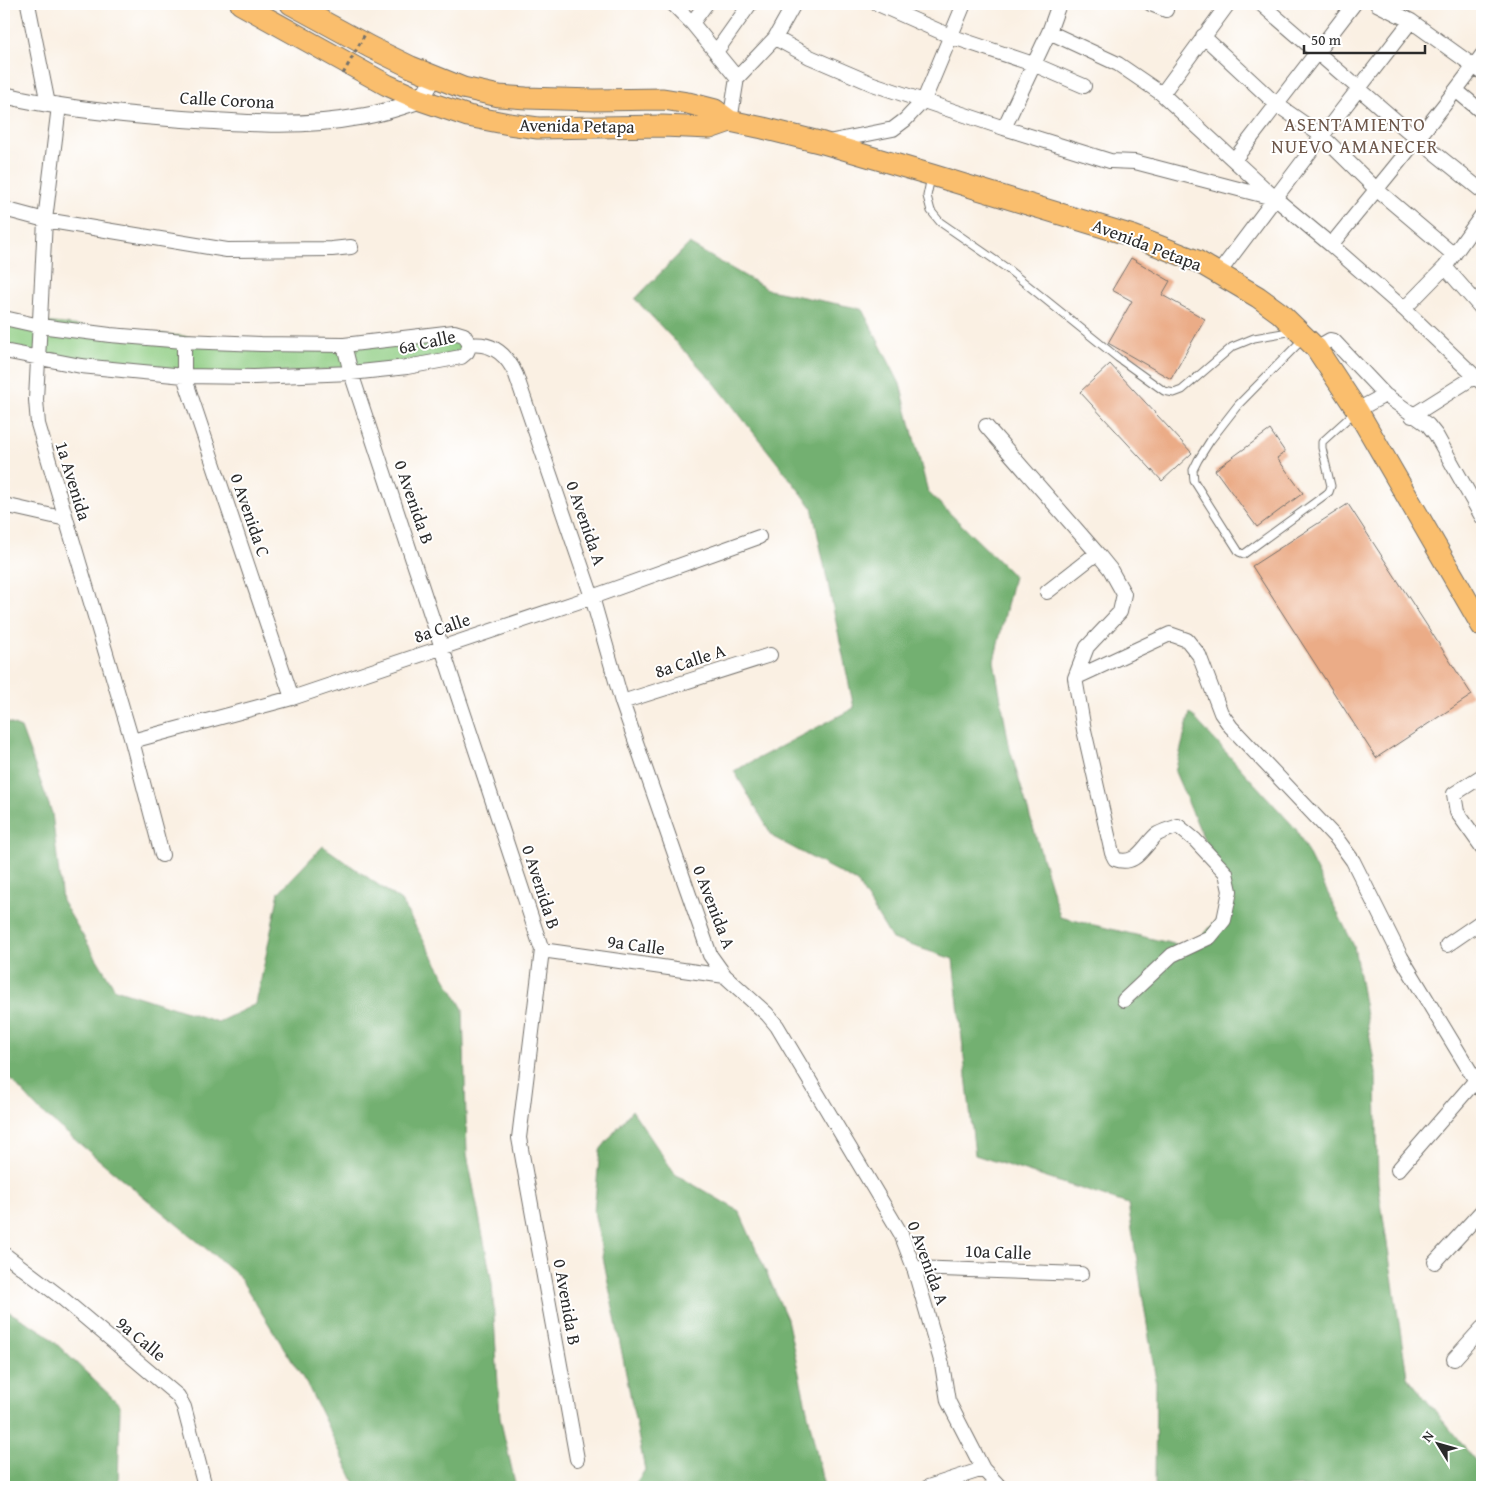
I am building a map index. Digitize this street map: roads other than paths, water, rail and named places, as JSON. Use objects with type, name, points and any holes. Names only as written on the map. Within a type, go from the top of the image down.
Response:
[{"type":"main road","name":"Avenida Petapa","points":[[242,4],[387,84],[421,100],[468,116],[538,128],[664,126],[710,128],[730,121]]},
{"type":"main road","name":"Avenida Petapa","points":[[291,4],[370,46],[463,88],[499,96],[594,100],[663,99],[688,103],[715,110],[730,121],[823,143],[1133,236],[1197,261],[1258,297],[1307,338],[1358,410],[1482,626]]},
{"type":"street","name":"1a Avenida","points":[[28,4],[54,105],[45,220],[36,400],[38,424],[132,740],[162,855]]},
{"type":"street","points":[[673,4],[692,23],[736,78]]},
{"type":"street","points":[[692,23],[706,4]]},
{"type":"street","points":[[716,52],[750,4]]},
{"type":"street","points":[[730,121],[736,78],[775,38],[794,4]]},
{"type":"street","points":[[878,4],[950,36],[1032,64],[1084,86]]},
{"type":"street","points":[[823,143],[893,129],[905,120],[924,100],[964,4]]},
{"type":"street","points":[[1004,128],[1059,4]]},
{"type":"street","points":[[1151,4],[1166,10]]},
{"type":"street","points":[[1162,94],[1228,4]]},
{"type":"street","points":[[1261,4],[1358,89],[1482,191]]},
{"type":"street","points":[[1234,160],[1354,4]]},
{"type":"street","points":[[1331,245],[1416,138],[1480,64],[1411,21],[1376,4]]},
{"type":"street","points":[[1218,274],[1411,21]]},
{"type":"street","points":[[1048,32],[1118,64],[1162,94],[1276,199],[1404,309],[1478,380],[1412,416]]},
{"type":"street","points":[[1203,36],[1276,104],[1322,136],[1376,189],[1454,255]]},
{"type":"street","points":[[775,38],[810,57],[873,84],[1004,128],[1110,161],[1135,162],[1276,199]]},
{"type":"street","points":[[421,100],[434,76]]},
{"type":"street","points":[[1457,91],[1482,112]]},
{"type":"street","name":"Calle Corona","points":[[4,95],[54,105],[174,118],[229,122],[295,123],[359,117],[421,100]]},
{"type":"street","points":[[4,209],[45,220],[227,250],[332,249],[351,247]]},
{"type":"street","points":[[1404,309],[1445,267],[1482,215]]},
{"type":"street","points":[[1445,267],[1482,308]]},
{"type":"street","name":"6a Calle","points":[[4,318],[40,326],[184,341],[344,345],[454,332],[464,335],[470,345],[465,355],[456,359],[351,373],[254,377],[184,376],[81,366],[4,351]]},
{"type":"street","points":[[1307,338],[1334,341],[1385,395],[1412,416],[1428,425],[1436,435],[1482,517]]},
{"type":"street","name":"0 Avenida C","points":[[184,341],[184,376],[292,698]]},
{"type":"street","name":"0 Avenida A","points":[[470,345],[480,344],[498,350],[511,364],[592,596],[622,702],[710,955],[725,976],[767,1014],[777,1026],[901,1234],[914,1268],[942,1364],[948,1401],[983,1469],[1000,1487]]},
{"type":"street","name":"0 Avenida B","points":[[344,345],[351,373],[542,950],[519,1138],[577,1460]]},
{"type":"street","points":[[1358,410],[1385,395]]},
{"type":"street","points":[[986,426],[1097,553],[1110,569],[1124,594],[1123,606],[1120,612],[1087,647],[1075,678],[1084,730],[1112,853],[1115,859],[1122,862],[1131,860],[1144,850],[1157,834],[1178,826],[1195,840],[1226,873],[1230,890],[1224,920],[1210,938],[1172,955],[1124,1000]]},
{"type":"street","points":[[4,505],[66,519]]},
{"type":"street","name":"8a Calle","points":[[132,740],[292,698],[759,537]]},
{"type":"street","points":[[1046,592],[1097,553]]},
{"type":"street","points":[[1075,678],[1170,634],[1187,640],[1199,655],[1221,713],[1231,727],[1337,839],[1353,861],[1401,957],[1479,1085],[1398,1170]]},
{"type":"street","name":"8a Calle A","points":[[622,702],[770,655]]},
{"type":"street","points":[[1482,776],[1454,794],[1457,812],[1482,847]]},
{"type":"street","points":[[1447,945],[1482,920]]},
{"type":"street","name":"9a Calle","points":[[542,950],[725,976]]},
{"type":"street","points":[[1436,1262],[1482,1211]]},
{"type":"street","name":"9a Calle","points":[[4,1254],[62,1298],[178,1396],[184,1407],[205,1487]]},
{"type":"street","name":"10a Calle","points":[[914,1268],[1081,1274]]},
{"type":"street","points":[[1454,1359],[1482,1328]]},
{"type":"street","points":[[928,1487],[983,1469]]},
{"type":"lane","points":[[932,175],[927,196],[931,211],[940,222],[1005,267],[1118,358],[1164,391],[1174,394],[1182,390],[1232,347],[1254,338],[1307,338]]},
{"type":"lane","points":[[1307,338],[1238,405],[1210,441],[1193,470],[1194,481],[1239,552],[1244,554],[1329,492],[1331,486],[1322,442],[1358,410]]},
{"type":"district","name":"ASENTAMIENTO NUEVO AMANECER","points":[[1355,135]]}]
